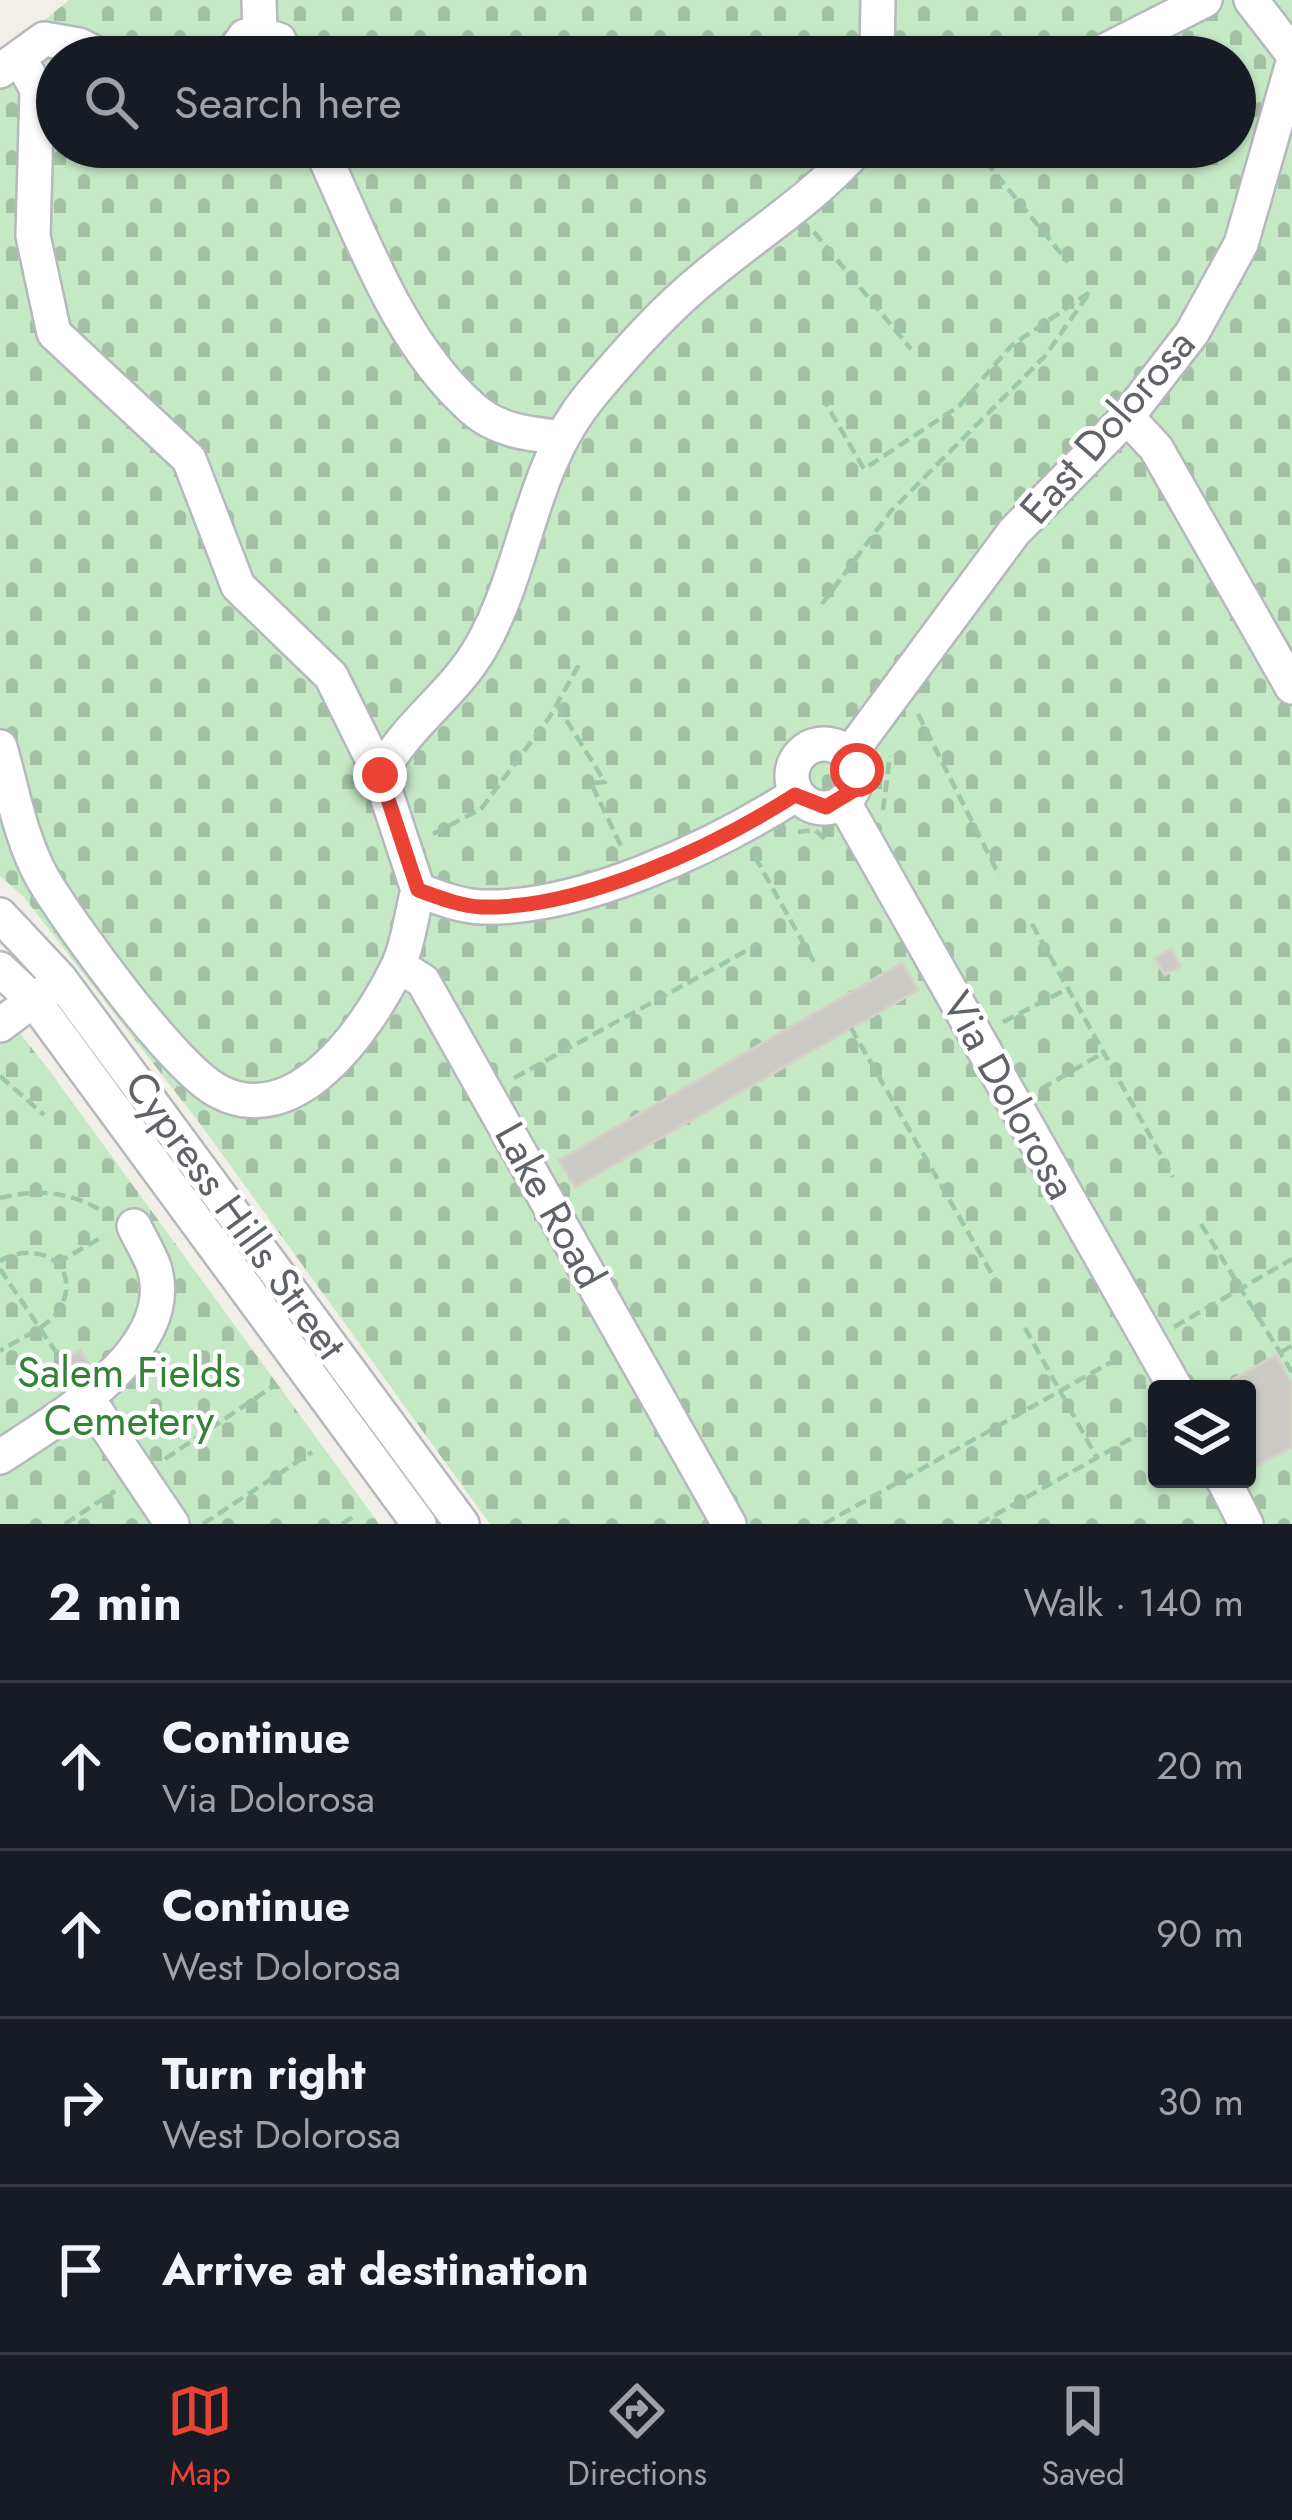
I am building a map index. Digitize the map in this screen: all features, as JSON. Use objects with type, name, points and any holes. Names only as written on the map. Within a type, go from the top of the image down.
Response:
[{"type":"street","points":[[877,36],[878,0]]},
{"type":"street","points":[[1134,36],[1205,0]]},
{"type":"street","points":[[1251,0],[1292,53]]},
{"type":"street","points":[[36,45],[9,64],[36,88]]},
{"type":"street","name":"East Dolorosa","points":[[851,752],[1014,532],[1127,417],[1219,290],[1240,244],[1292,66]]},
{"type":"street","points":[[0,747],[41,877],[126,997],[216,1090],[251,1102],[302,1087],[335,1060],[399,966],[418,890],[380,775],[331,676],[238,586],[189,459],[54,333],[33,236],[36,126]]},
{"type":"street","points":[[330,168],[394,304],[441,374],[474,411],[515,432],[558,437]]},
{"type":"street","points":[[380,775],[396,742],[451,689],[483,644],[558,437],[663,315],[817,195],[841,168]]},
{"type":"street","points":[[1127,417],[1156,448],[1292,687]]},
{"type":"street","points":[[821,745],[851,752],[857,770],[854,790],[843,800],[814,806],[795,795],[790,779],[804,754],[821,745]]},
{"type":"street","points":[[418,890],[477,907],[530,904],[634,873],[754,821],[795,795]]},
{"type":"street","name":"Via Dolorosa","points":[[843,800],[1171,1380]]},
{"type":"street","name":"Cypress Hills Street","points":[[0,915],[60,979],[248,1226],[462,1524]]},
{"type":"street","name":"Lake Road","points":[[399,966],[423,981],[729,1524]]},
{"type":"street","name":"Cypress Hills Street","points":[[0,969],[34,1001],[419,1524]]},
{"type":"street","points":[[0,1025],[60,979]]},
{"type":"street","points":[[0,1457],[88,1399],[128,1359],[153,1316],[156,1271],[126,1226]]},
{"type":"street","points":[[88,1399],[172,1524]]},
{"type":"street","points":[[1228,1488],[1246,1524]]},
{"type":"path","points":[[991,168],[1068,262]]},
{"type":"path","points":[[793,211],[827,244],[911,349]]},
{"type":"path","points":[[822,604],[891,511],[1045,356],[1090,292],[1011,346],[958,406],[864,469],[825,402]]},
{"type":"path","points":[[402,851],[481,809],[557,705],[580,663]]},
{"type":"path","points":[[903,686],[999,875]]},
{"type":"path","points":[[557,705],[605,782],[591,783],[634,873]]},
{"type":"path","points":[[748,844],[814,962]]},
{"type":"path","points":[[1032,924],[1174,1177]]},
{"type":"path","points":[[488,1093],[758,945]]},
{"type":"path","points":[[976,1035],[1068,988]]},
{"type":"path","points":[[851,1028],[997,1282]]},
{"type":"path","points":[[1015,1105],[1104,1053]]},
{"type":"path","points":[[0,1076],[44,1114]]},
{"type":"path","points":[[0,1198],[52,1192],[89,1202],[126,1226],[57,1263]]},
{"type":"path","points":[[1201,1224],[1292,1372]]},
{"type":"path","points":[[0,1351],[39,1327],[61,1307],[63,1274],[57,1263],[24,1249],[0,1265],[39,1327],[88,1399]]},
{"type":"path","points":[[824,1524],[1292,1258]]},
{"type":"path","points":[[1025,1328],[1097,1458]]},
{"type":"path","points":[[1281,1352],[1292,1346]]},
{"type":"path","points":[[65,1524],[277,1383]]},
{"type":"path","points":[[979,1524],[1148,1429]]},
{"type":"path","points":[[202,1524],[312,1452]]},
{"type":"path","points":[[342,1524],[353,1517]]},
{"type":"green space","points":[[69,0],[1292,0],[1292,1524],[490,1524],[201,1125],[23,896],[0,876],[0,57]]},
{"type":"green space","name":"Salem Fields Cemetery","points":[[0,1008],[49,1070],[379,1524],[0,1524]]},
{"type":"building","points":[[1171,949],[1180,966],[1165,975],[1155,958]]},
{"type":"building","points":[[902,963],[918,990],[575,1187],[559,1160]]},
{"type":"building","points":[[80,1350],[89,1365],[74,1374],[65,1360]]},
{"type":"building","points":[[1276,1355],[1292,1384],[1292,1447],[1256,1466],[1256,1380],[1232,1380]]},
{"type":"route","points":[[380,775],[399,844],[418,890],[477,907],[530,904],[634,873],[754,821],[795,795],[826,807],[854,790],[857,770]]}]
